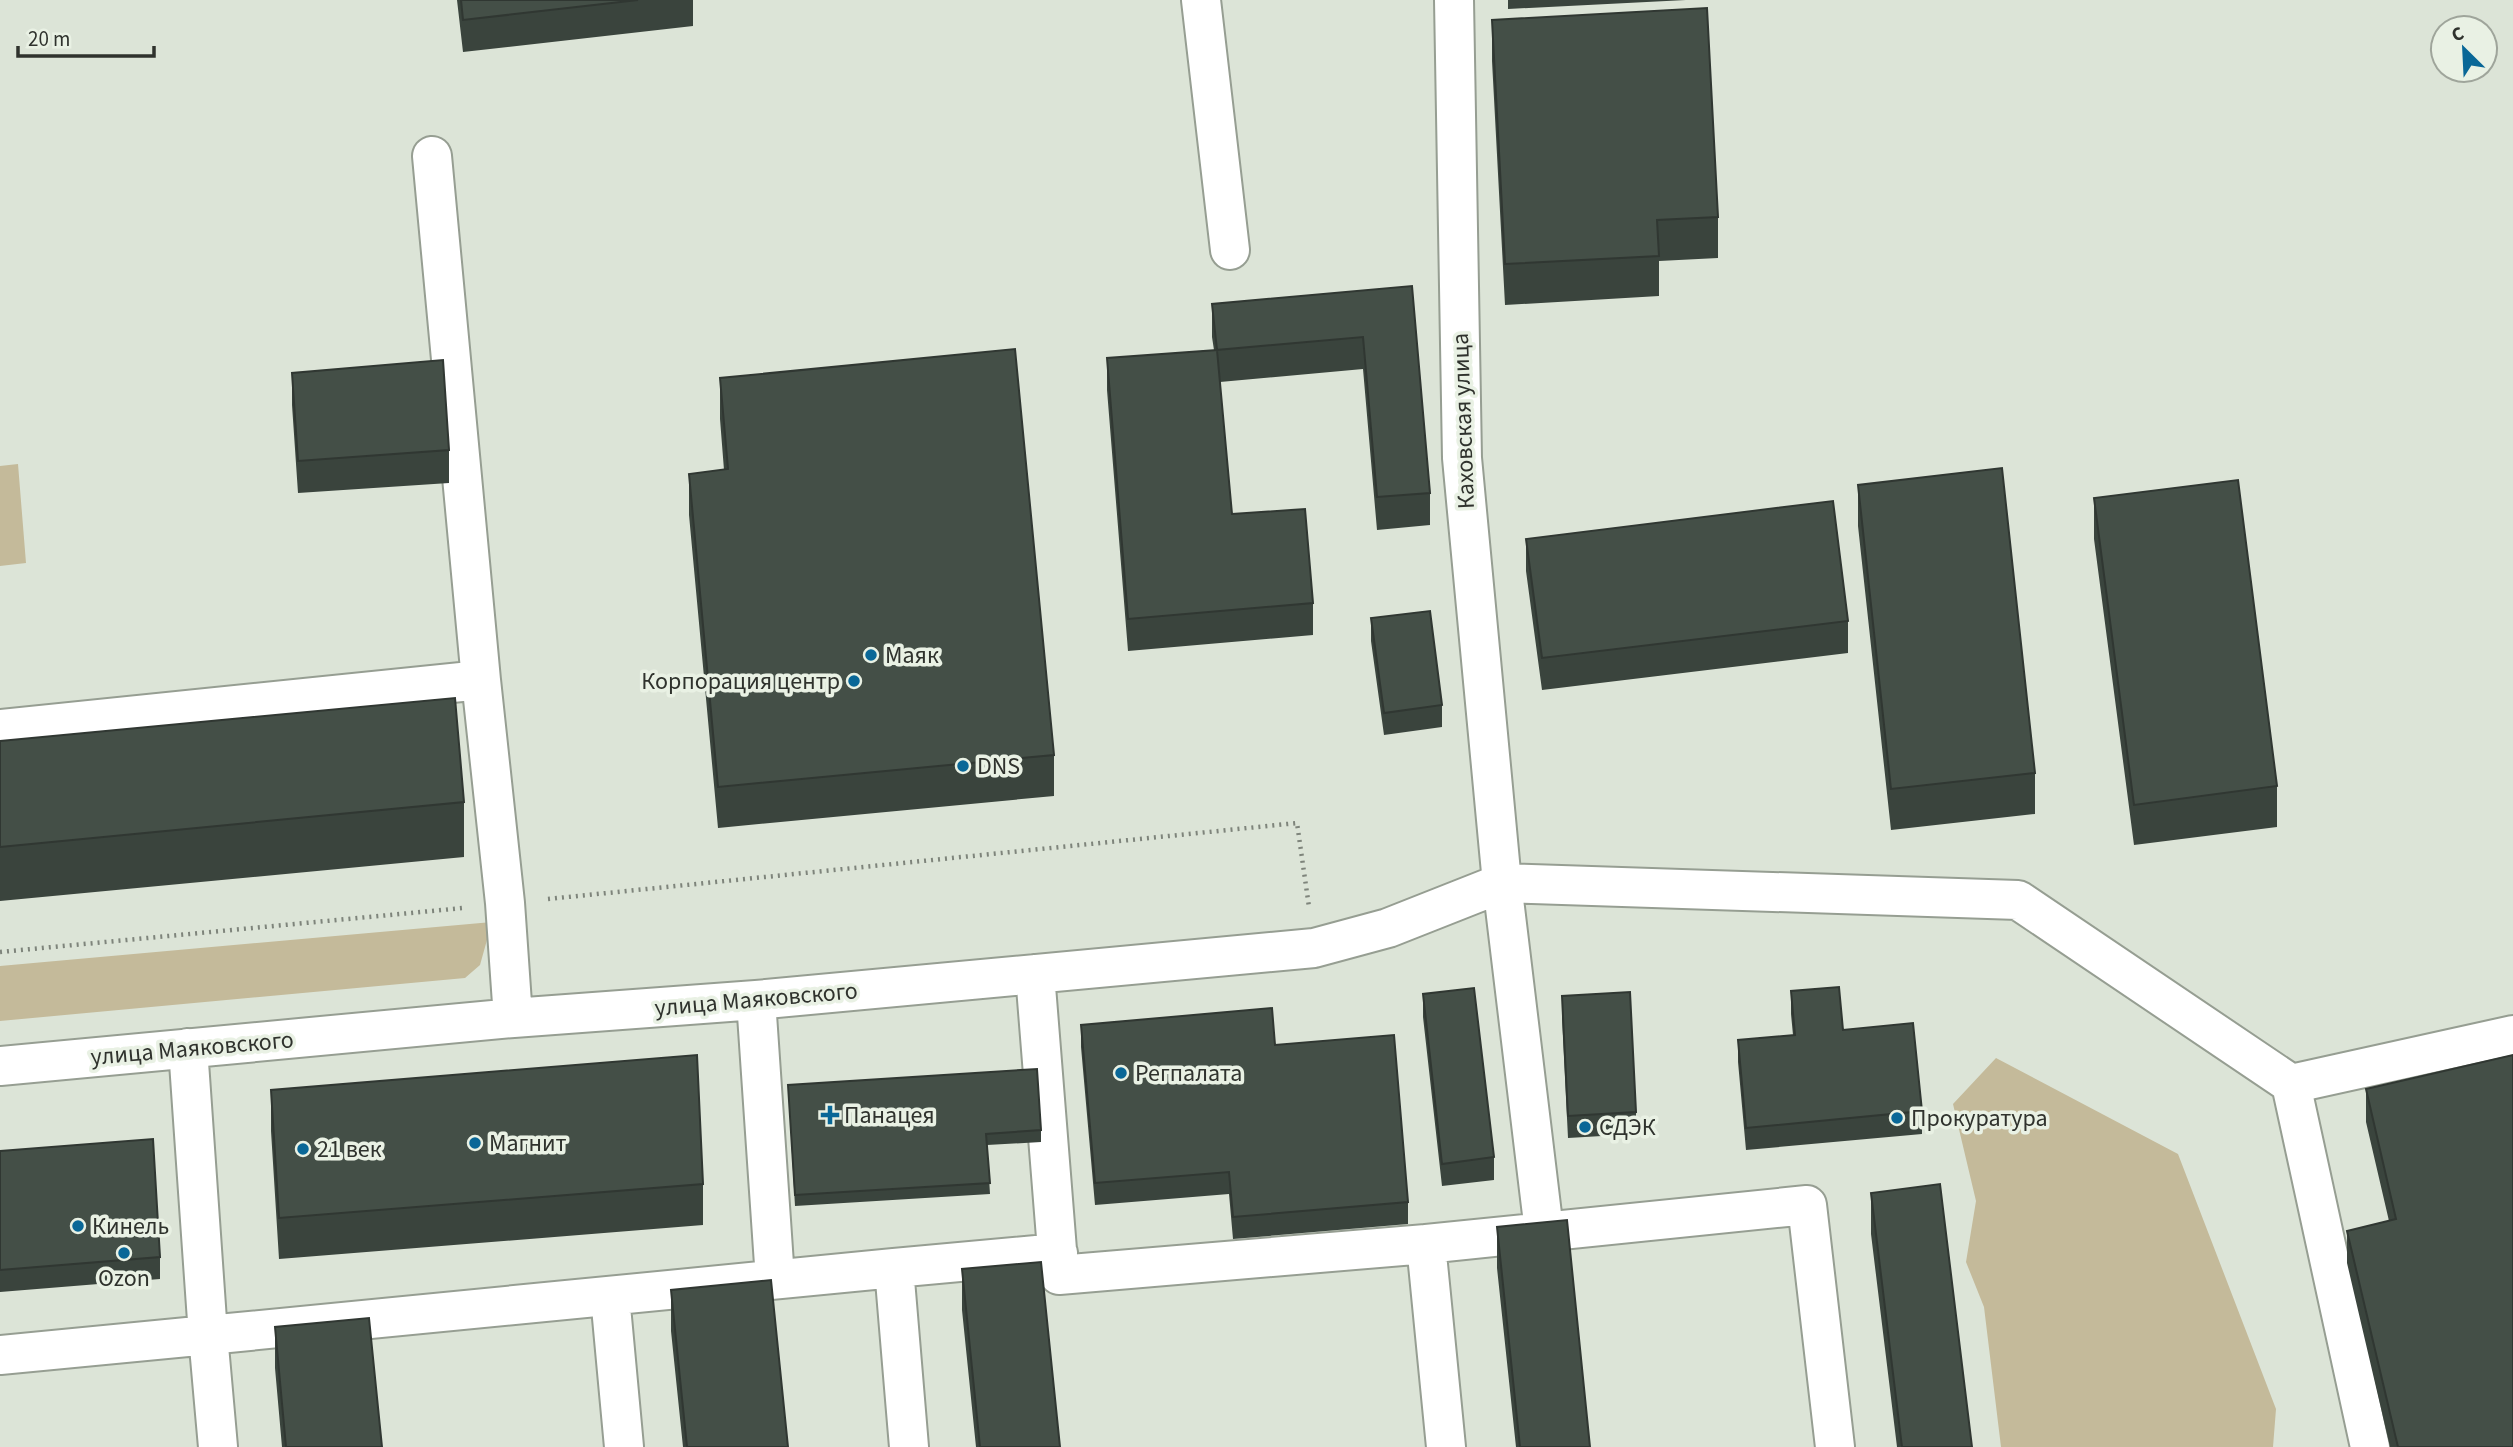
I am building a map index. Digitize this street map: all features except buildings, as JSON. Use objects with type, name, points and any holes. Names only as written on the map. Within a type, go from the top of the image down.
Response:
[{"type":"street","points":[[1201,0],[1230,250]]},
{"type":"street","name":"Каховская улица","points":[[1454,0],[1462,458],[1502,883],[1544,1231]]},
{"type":"street","points":[[432,156],[481,680],[505,903],[513,1018]]},
{"type":"street","points":[[0,729],[481,680]]},
{"type":"street","points":[[1502,883],[2018,900],[2291,1084],[2370,1447]]},
{"type":"street","name":"улица Маяковского","points":[[0,1066],[1314,948],[1388,928],[1502,883]]},
{"type":"street","points":[[1035,974],[1059,1275],[1426,1244],[1807,1205],[1835,1447]]},
{"type":"street","points":[[757,1000],[775,1279]]},
{"type":"street","points":[[2291,1084],[2513,1035]]},
{"type":"street","points":[[188,1048],[218,1447]]},
{"type":"street","points":[[1426,1244],[1446,1447]]},
{"type":"street","points":[[0,1355],[1058,1253]]},
{"type":"street","points":[[894,1268],[909,1447]]},
{"type":"street","points":[[610,1296],[624,1447]]},
{"type":"path","points":[[0,952],[1297,823],[1314,948]]},
{"type":"shaded area","points":[[18,464],[26,563],[0,566],[0,466]]},
{"type":"shaded area","points":[[492,922],[480,965],[465,978],[0,1021],[0,966]]},
{"type":"shaded area","points":[[1996,1058],[2178,1154],[2276,1409],[2273,1447],[2001,1447],[1984,1307],[1966,1262],[1976,1201],[1953,1104]]},
{"type":"place","name":"Маяк","points":[[871,655]]},
{"type":"place","name":"Корпорация центр","points":[[854,681]]},
{"type":"place","name":"DNS","points":[[963,766]]},
{"type":"place","name":"Регпалата","points":[[1121,1073]]},
{"type":"place","name":"Панацея","points":[[830,1115]]},
{"type":"place","name":"Прокуратура","points":[[1897,1118]]},
{"type":"place","name":"СДЭК","points":[[1585,1127]]},
{"type":"place","name":"Магнит","points":[[475,1143]]},
{"type":"place","name":"21 век","points":[[303,1149]]},
{"type":"place","name":"Кинель","points":[[78,1226]]},
{"type":"place","name":"Ozon","points":[[124,1253]]}]
